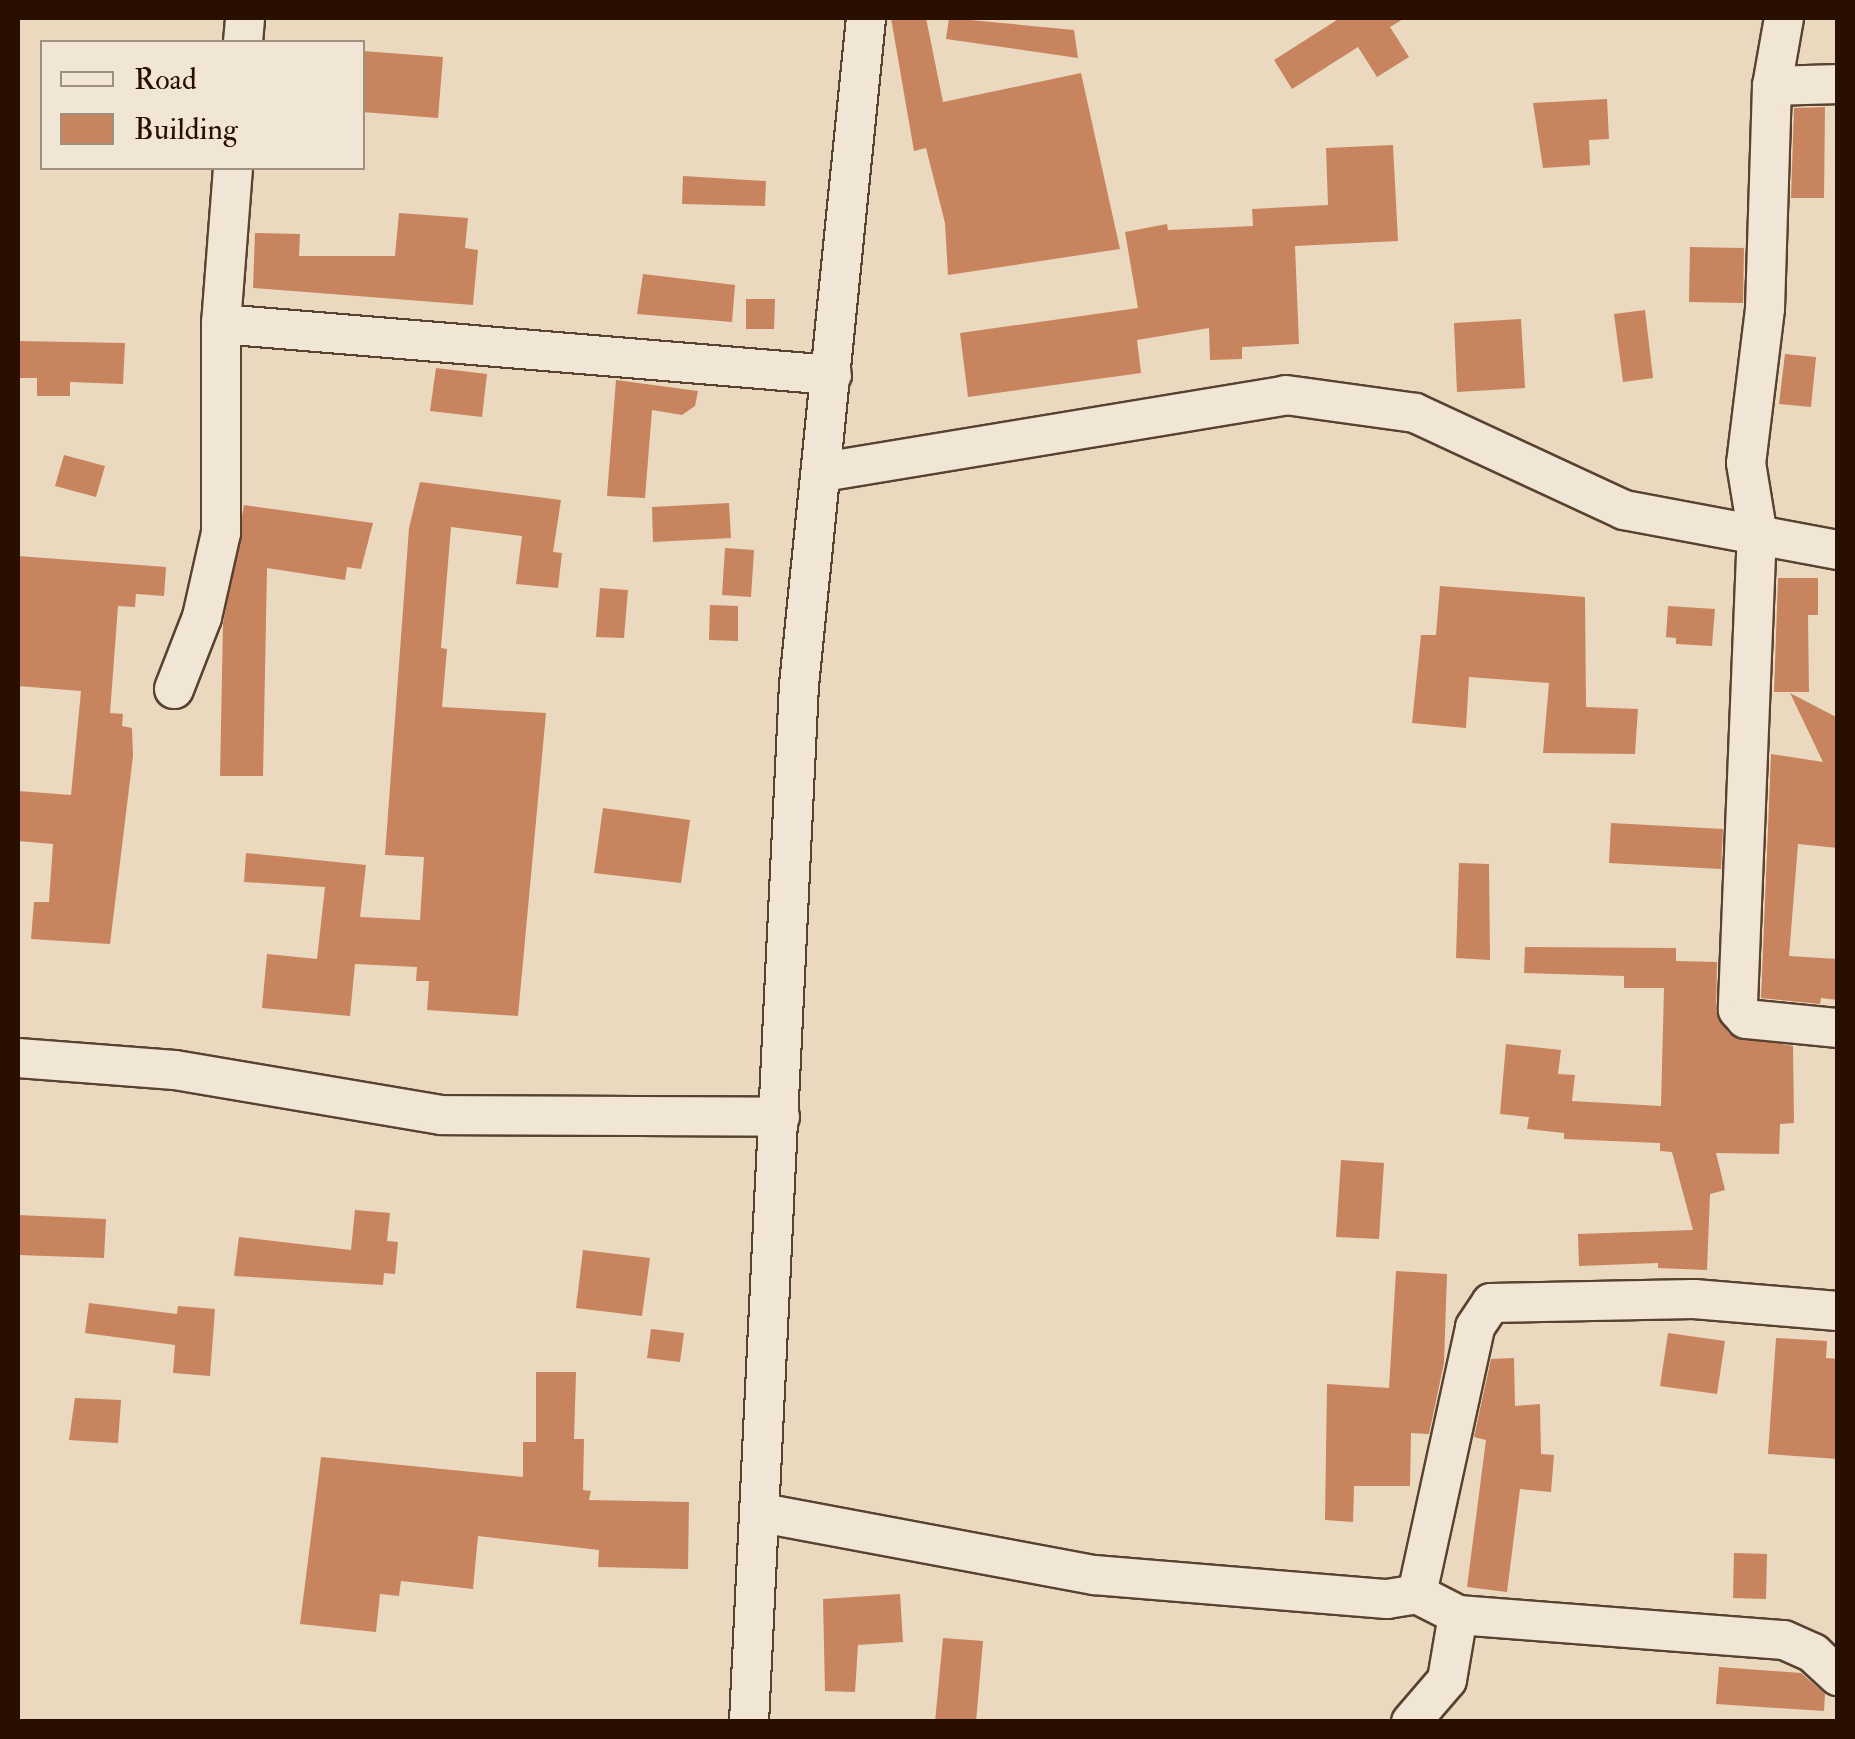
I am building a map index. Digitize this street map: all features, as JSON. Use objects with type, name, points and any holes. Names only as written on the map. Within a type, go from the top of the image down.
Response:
[{"type":"street","points":[[749,1722],[799,685],[866,18]]},
{"type":"street","points":[[1784,18],[1772,86],[1764,308],[1746,463],[1757,530],[1738,1010],[1746,1019],[1838,1028]]},
{"type":"street","points":[[1772,86],[1838,84]]},
{"type":"street","points":[[174,689],[202,617],[220,533],[221,324],[233,170]]},
{"type":"street","points":[[221,324],[832,374]]},
{"type":"street","points":[[823,472],[1286,394],[1415,413],[1624,510],[1757,530],[1838,550]]},
{"type":"street","points":[[18,1058],[175,1070],[441,1115],[780,1117]]},
{"type":"street","points":[[1417,1594],[1475,1326],[1491,1303],[1694,1299],[1838,1310]]},
{"type":"street","points":[[762,1513],[1094,1575],[1387,1599],[1417,1594],[1458,1615],[1784,1640],[1813,1653],[1838,1676]]},
{"type":"street","points":[[1411,1722],[1448,1680],[1458,1615]]},
{"type":"building","points":[[891,18],[926,18],[943,102],[1081,73],[1120,249],[948,275],[945,223],[926,148],[914,151]]},
{"type":"building","points":[[949,18],[1074,30],[1078,58],[946,39]]},
{"type":"building","points":[[1340,18],[1405,18],[1390,27],[1409,57],[1377,77],[1358,47],[1292,89],[1274,60]]},
{"type":"building","points":[[365,51],[443,57],[438,118],[365,112]]},
{"type":"building","points":[[1607,99],[1609,139],[1589,140],[1590,165],[1543,168],[1533,103]]},
{"type":"building","points":[[1825,107],[1824,198],[1791,198],[1794,108]]},
{"type":"building","points":[[1393,145],[1398,241],[1295,246],[1299,344],[1242,347],[1242,359],[1210,360],[1209,328],[1137,340],[1141,373],[968,397],[960,333],[1138,308],[1125,232],[1167,224],[1168,230],[1253,226],[1252,209],[1328,205],[1326,148]]},
{"type":"building","points":[[683,176],[766,181],[765,206],[682,204]]},
{"type":"building","points":[[399,213],[468,218],[465,248],[478,250],[473,305],[253,288],[255,233],[300,234],[299,256],[395,256]]},
{"type":"building","points":[[1690,247],[1744,248],[1743,303],[1689,302]]},
{"type":"building","points":[[643,274],[735,285],[732,322],[637,314]]},
{"type":"building","points":[[746,299],[775,299],[774,329],[746,329]]},
{"type":"building","points":[[1645,310],[1653,378],[1623,382],[1614,314]]},
{"type":"building","points":[[1521,319],[1525,388],[1457,392],[1454,323]]},
{"type":"building","points":[[18,341],[125,343],[123,384],[70,382],[70,396],[37,396],[37,378],[18,378]]},
{"type":"building","points":[[1785,354],[1816,357],[1811,407],[1779,404]]},
{"type":"building","points":[[436,368],[487,374],[482,417],[430,411]]},
{"type":"building","points":[[616,380],[698,391],[695,406],[682,415],[652,410],[645,498],[607,496]]},
{"type":"building","points":[[64,455],[105,466],[96,497],[55,486]]},
{"type":"building","points":[[420,482],[561,500],[553,552],[562,553],[558,588],[516,584],[522,536],[451,527],[441,648],[447,649],[442,707],[546,713],[518,1016],[427,1010],[429,981],[416,981],[417,967],[355,964],[350,1016],[262,1008],[267,954],[317,959],[325,887],[244,882],[246,853],[366,865],[360,917],[420,920],[424,857],[385,855],[409,528]]},
{"type":"building","points":[[729,503],[731,538],[653,542],[652,507]]},
{"type":"building","points":[[244,505],[373,523],[361,569],[347,567],[345,580],[267,568],[263,776],[220,776],[223,624]]},
{"type":"building","points":[[725,548],[754,550],[751,597],[722,595]]},
{"type":"building","points":[[18,556],[166,567],[164,596],[136,594],[135,607],[118,606],[110,713],[123,714],[122,726],[132,728],[133,756],[110,944],[31,939],[34,902],[49,902],[53,844],[18,841],[18,791],[71,795],[81,691],[18,686]]},
{"type":"building","points":[[1778,578],[1818,578],[1818,615],[1808,615],[1809,692],[1774,692]]},
{"type":"building","points":[[1440,586],[1585,597],[1586,707],[1638,709],[1635,754],[1543,753],[1549,683],[1469,677],[1466,728],[1412,723],[1421,635],[1436,635]]},
{"type":"building","points":[[600,588],[628,590],[624,638],[596,637]]},
{"type":"building","points":[[710,605],[738,606],[738,641],[709,640]]},
{"type":"building","points":[[1668,606],[1715,609],[1712,646],[1676,644],[1676,638],[1666,637]]},
{"type":"building","points":[[1790,693],[1838,718],[1838,848],[1798,844],[1789,956],[1838,959],[1838,1000],[1821,998],[1820,1004],[1761,998],[1771,754],[1823,762]]},
{"type":"building","points":[[603,808],[690,820],[681,883],[594,873]]},
{"type":"building","points":[[1611,823],[1723,829],[1721,869],[1609,863]]},
{"type":"building","points":[[1459,863],[1489,864],[1490,960],[1456,958]]},
{"type":"building","points":[[1525,947],[1676,948],[1676,961],[1717,962],[1716,1011],[1729,1034],[1793,1046],[1794,1123],[1780,1124],[1779,1154],[1716,1153],[1725,1190],[1710,1194],[1707,1270],[1658,1268],[1658,1263],[1579,1266],[1578,1234],[1693,1230],[1672,1152],[1660,1151],[1660,1143],[1564,1139],[1564,1133],[1527,1129],[1529,1117],[1500,1114],[1506,1044],[1561,1050],[1558,1074],[1575,1075],[1572,1101],[1661,1106],[1664,988],[1624,988],[1624,976],[1524,973]]},
{"type":"building","points":[[1341,1160],[1384,1163],[1379,1239],[1336,1237]]},
{"type":"building","points":[[355,1210],[390,1213],[387,1241],[398,1242],[395,1274],[384,1273],[383,1285],[234,1276],[239,1237],[351,1250]]},
{"type":"building","points":[[18,1215],[106,1219],[104,1258],[18,1255]]},
{"type":"building","points":[[583,1250],[650,1258],[642,1316],[576,1308]]},
{"type":"building","points":[[1396,1271],[1447,1274],[1444,1363],[1429,1434],[1411,1433],[1410,1486],[1354,1486],[1353,1522],[1325,1520],[1327,1384],[1389,1388]]},
{"type":"building","points":[[89,1303],[177,1314],[178,1306],[215,1309],[210,1376],[173,1373],[175,1345],[85,1333]]},
{"type":"building","points":[[651,1329],[684,1333],[680,1362],[647,1358]]},
{"type":"building","points":[[1668,1333],[1725,1341],[1717,1394],[1660,1386]]},
{"type":"building","points":[[1776,1338],[1827,1341],[1826,1358],[1838,1359],[1838,1459],[1768,1454]]},
{"type":"building","points":[[1514,1358],[1515,1406],[1540,1404],[1541,1454],[1554,1455],[1551,1492],[1520,1489],[1507,1592],[1467,1587],[1486,1440],[1474,1437],[1491,1359]]},
{"type":"building","points":[[536,1372],[576,1372],[574,1439],[584,1439],[583,1490],[591,1491],[589,1500],[689,1502],[688,1569],[598,1567],[599,1550],[478,1536],[473,1589],[401,1581],[399,1596],[380,1594],[376,1632],[300,1624],[321,1457],[523,1477],[523,1442],[536,1442]]},
{"type":"building","points":[[75,1398],[121,1400],[118,1443],[69,1440]]},
{"type":"building","points":[[1734,1553],[1767,1554],[1766,1599],[1733,1598]]},
{"type":"building","points":[[900,1594],[903,1642],[858,1645],[855,1692],[825,1691],[823,1599]]},
{"type":"building","points":[[943,1638],[983,1641],[976,1722],[935,1722]]},
{"type":"building","points":[[1719,1667],[1801,1673],[1825,1694],[1824,1711],[1716,1704]]}]
